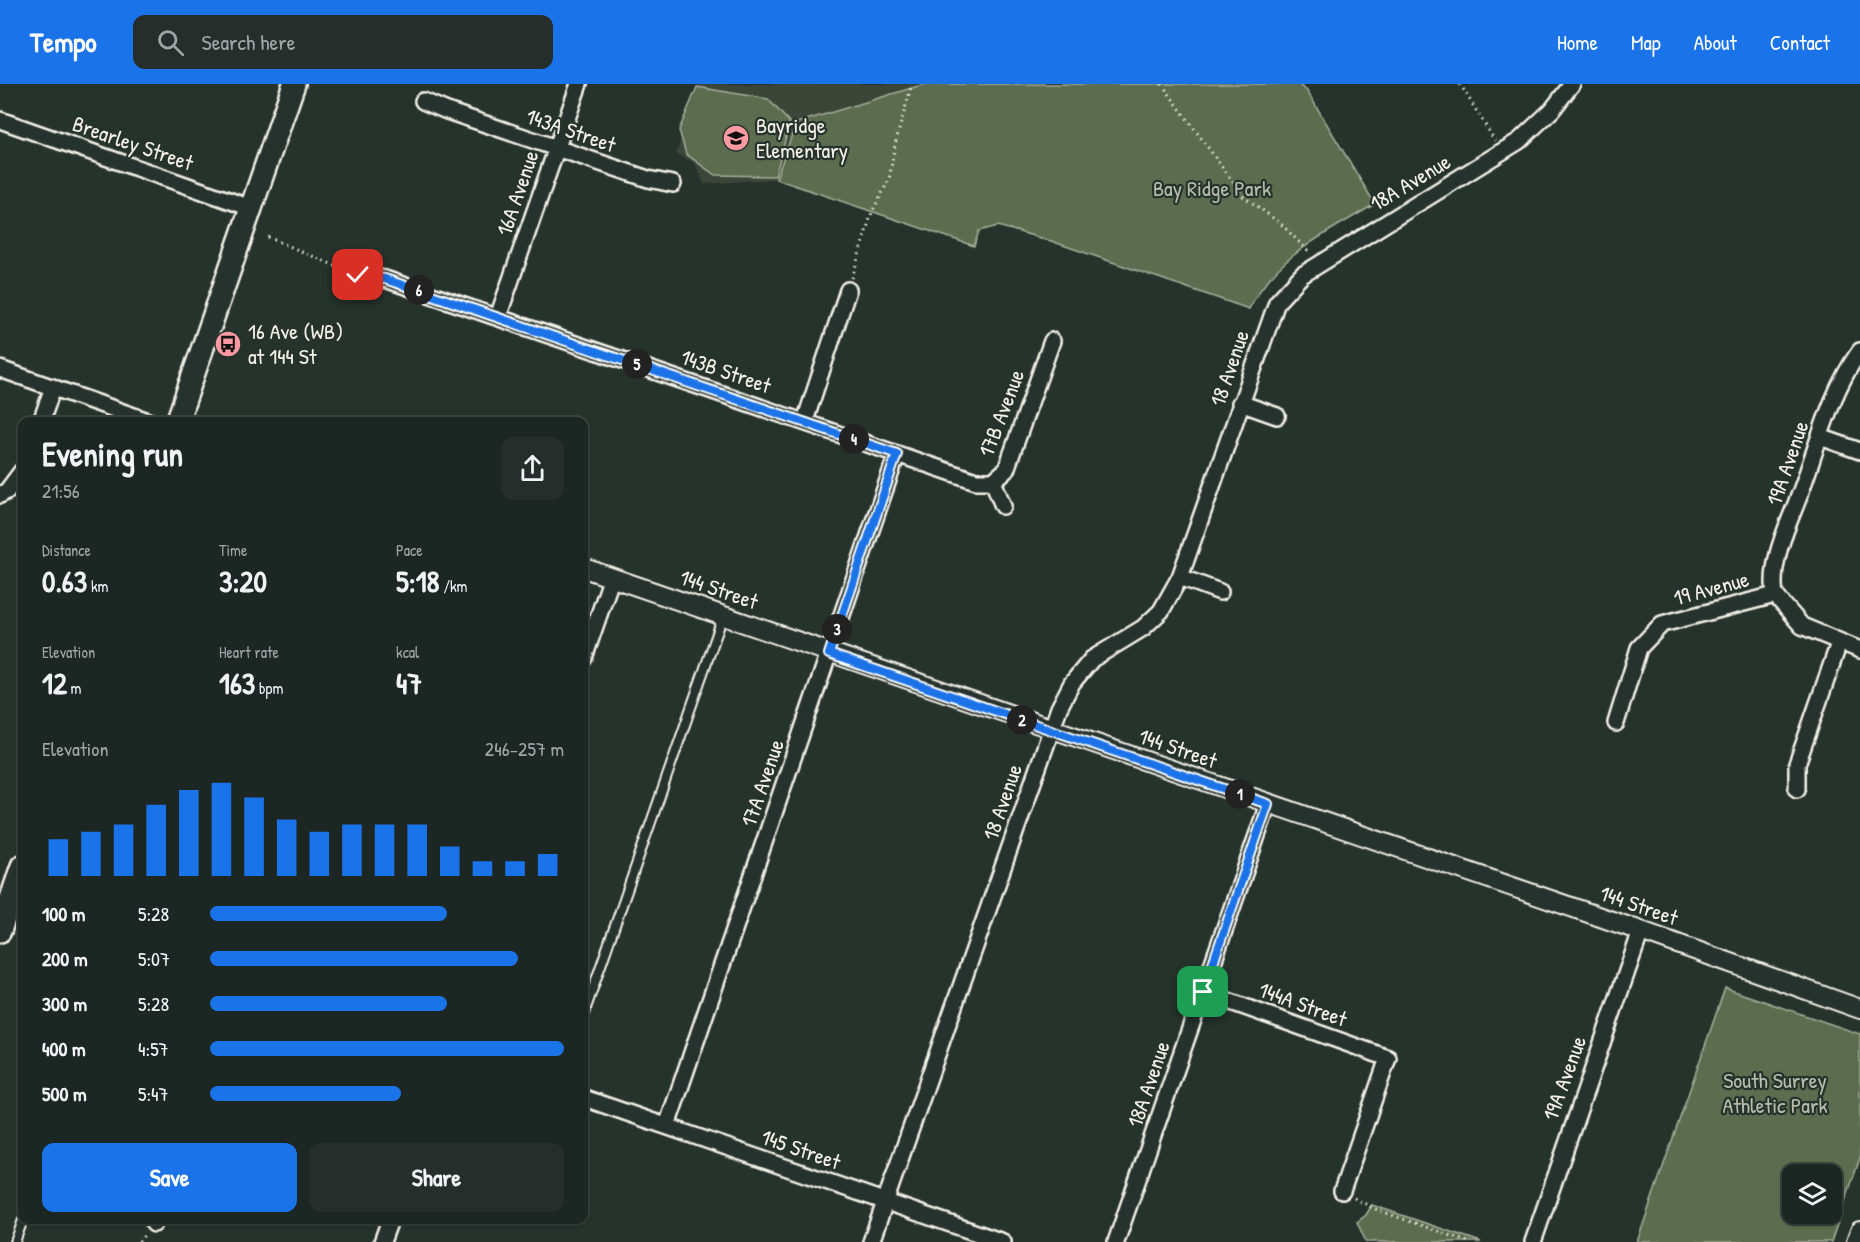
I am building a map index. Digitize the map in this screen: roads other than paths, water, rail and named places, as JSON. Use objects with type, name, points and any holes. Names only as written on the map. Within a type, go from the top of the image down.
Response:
[{"type":"main road","points":[[179,417],[294,84]]},
{"type":"main road","points":[[0,931],[16,904]]},
{"type":"street","name":"16A Avenue","points":[[498,317],[579,84]]},
{"type":"street","name":"18A Avenue","points":[[1270,316],[1277,302],[1302,275],[1519,141],[1552,110],[1572,84]]},
{"type":"street","name":"143A Street","points":[[423,100],[447,111],[648,179],[673,184]]},
{"type":"street","name":"Brearley Street","points":[[0,120],[251,208]]},
{"type":"street","name":"143B Street","points":[[358,275],[385,279],[976,481]]},
{"type":"street","points":[[805,421],[848,290]]},
{"type":"street","name":"18 Avenue","points":[[871,1242],[1051,730],[1072,683],[1092,659],[1143,628],[1161,611],[1180,577],[1270,316]]},
{"type":"street","name":"17B Avenue","points":[[976,481],[993,481],[1006,470],[1052,341]]},
{"type":"street","name":"19A Avenue","points":[[1775,595],[1776,561],[1844,377],[1860,351]]},
{"type":"street","points":[[0,369],[137,417]]},
{"type":"street","points":[[43,417],[53,387]]},
{"type":"street","points":[[1240,403],[1277,416]]},
{"type":"street","points":[[1820,437],[1860,451]]},
{"type":"street","name":"17A Avenue","points":[[667,1126],[897,454]]},
{"type":"street","points":[[0,495],[18,476]]},
{"type":"street","points":[[993,481],[1003,506]]},
{"type":"street","name":"144 Street","points":[[588,569],[829,654],[1641,931],[1860,1009]]},
{"type":"street","points":[[588,646],[612,577]]},
{"type":"street","points":[[1180,577],[1220,592]]},
{"type":"street","points":[[1775,595],[1802,626],[1860,650]]},
{"type":"street","name":"19 Avenue","points":[[1616,723],[1639,648],[1662,624],[1775,595]]},
{"type":"street","points":[[1797,789],[1797,764],[1839,643]]},
{"type":"street","name":"18A Avenue","points":[[1116,1242],[1268,804]]},
{"type":"street","name":"19A Avenue","points":[[1533,1242],[1641,931]]},
{"type":"street","name":"144A Street","points":[[1203,992],[1388,1058],[1342,1191]]},
{"type":"street","name":"145 Street","points":[[588,1099],[1003,1242]]},
{"type":"street","points":[[382,1242],[389,1224]]},
{"type":"street","points":[[1856,1242],[1860,1232]]},
{"type":"lane","points":[[588,1003],[723,616]]},
{"type":"lane","points":[[15,1242],[22,1224]]},
{"type":"place","name":"Bayridge Elementary","points":[[736,138]]},
{"type":"place","name":"16 Ave (WB) at 144 St","points":[[228,344]]},
{"type":"park label","name":"Bay Ridge Park","points":[[1212,188]]},
{"type":"park label","name":"South Surrey Athletic Park","points":[[1775,1092]]}]
